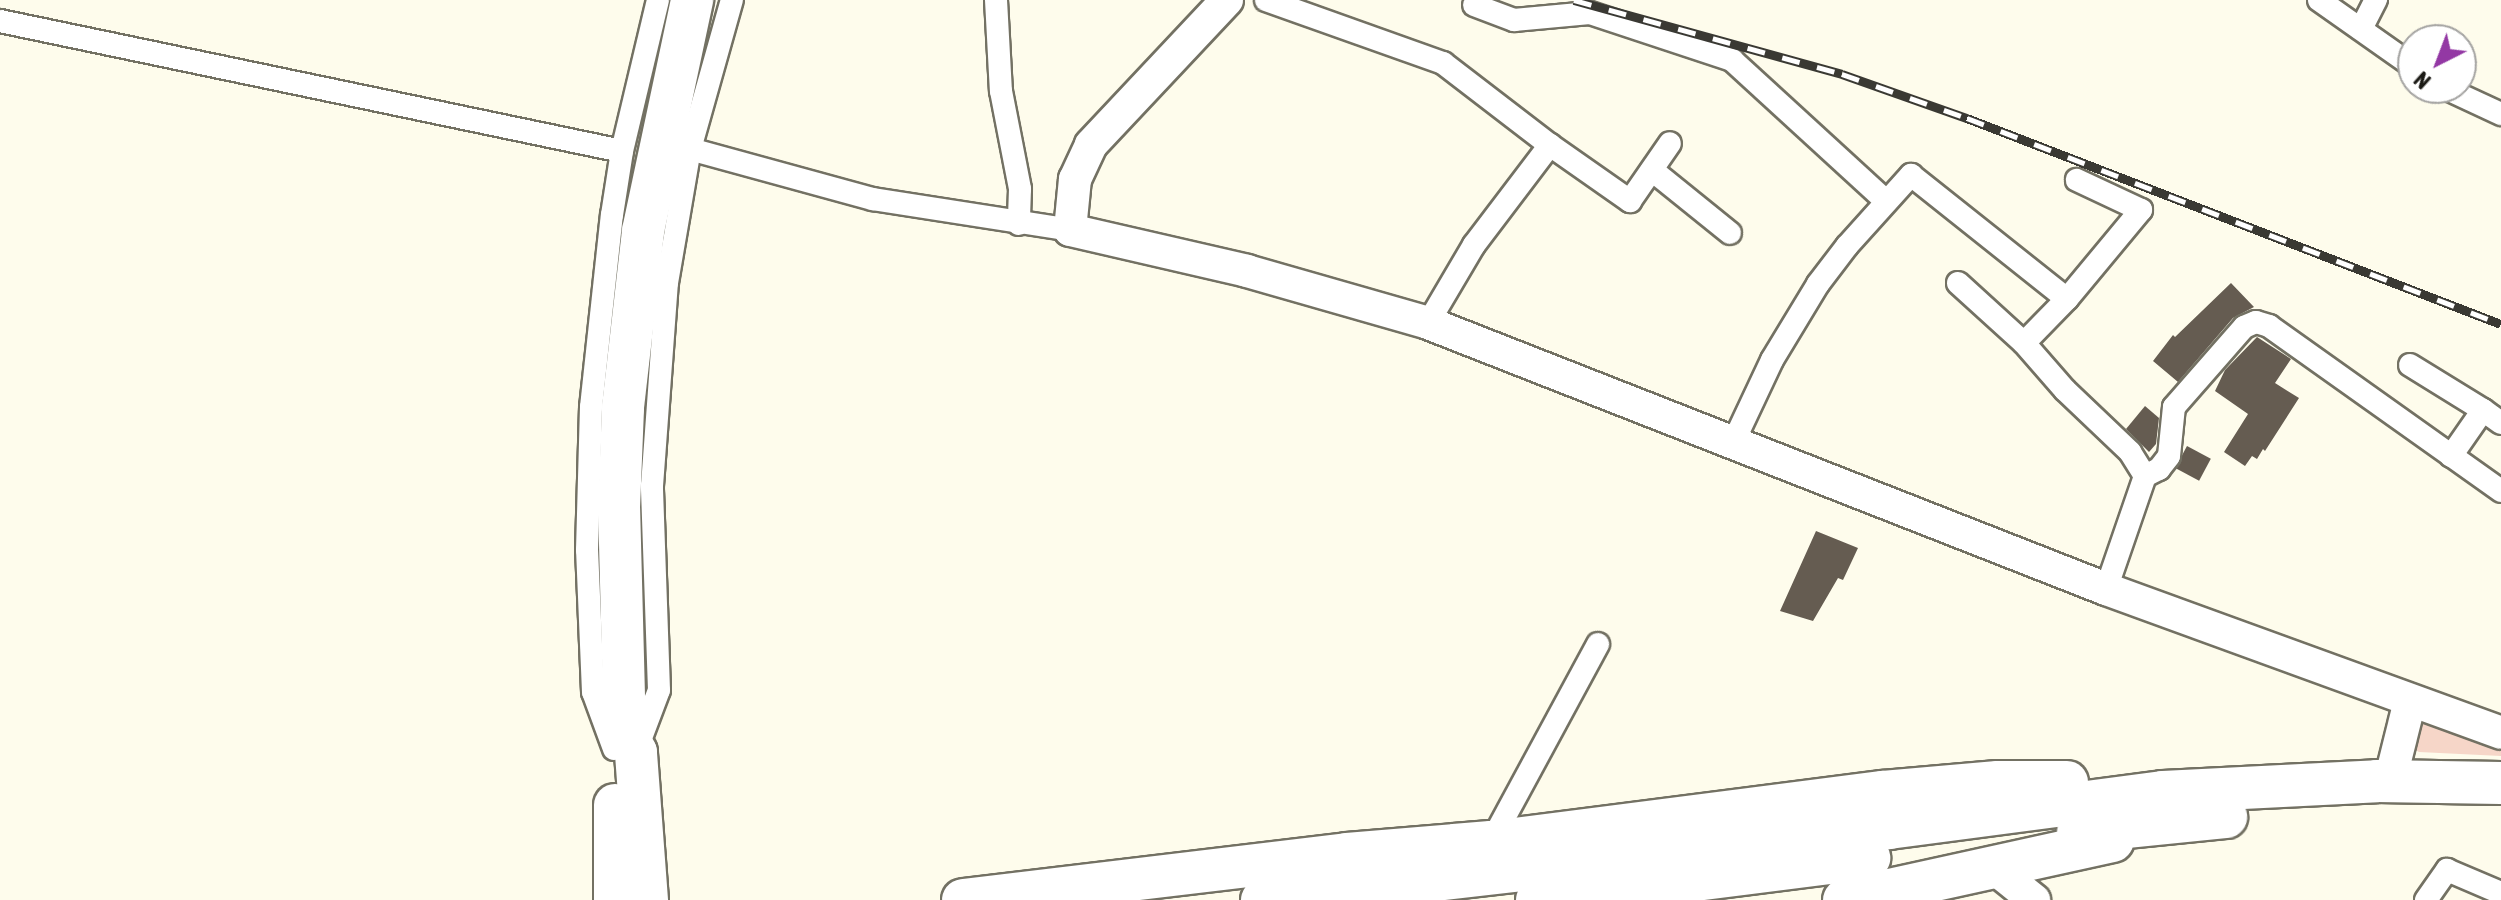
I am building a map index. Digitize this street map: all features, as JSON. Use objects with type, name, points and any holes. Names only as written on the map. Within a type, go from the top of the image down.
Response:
[{"type":"highway","points":[[615,900],[625,736],[619,508],[624,392],[643,231],[692,0]]},
{"type":"highway","points":[[625,736],[647,900]]},
{"type":"highway","points":[[1262,900],[1806,850],[2390,781],[2501,783]]},
{"type":"highway","points":[[963,900],[1347,854],[1491,842],[1883,792],[1998,782],[2091,782],[2169,806],[2501,809]]},
{"type":"highway","points":[[1844,900],[2096,847],[2169,806]]},
{"type":"highway","points":[[1537,900],[1699,882],[1806,850]]},
{"type":"street","points":[[658,0],[622,151],[597,330],[588,493],[593,692],[625,736],[659,690],[652,554],[655,417],[667,283],[690,149],[732,0]]},
{"type":"street","points":[[996,0],[1001,91],[1020,189],[1019,224]]},
{"type":"street","points":[[1070,230],[1075,179],[1091,145],[1227,0]]},
{"type":"street","points":[[1266,0],[1443,63],[1550,145],[1630,201],[1670,143]]},
{"type":"street","points":[[2319,0],[2397,55]]},
{"type":"street","points":[[2361,29],[2376,0]]},
{"type":"street","points":[[1474,5],[1514,20],[1590,13],[1732,60],[1886,201]]},
{"type":"street","points":[[0,21],[622,151]]},
{"type":"street","points":[[2477,103],[2501,114]]},
{"type":"street","points":[[1428,323],[1474,245],[1550,145]]},
{"type":"street","points":[[690,149],[873,199],[1070,230],[1247,271],[1428,323],[2106,589],[2501,733]]},
{"type":"street","points":[[1652,170],[1730,233]]},
{"type":"street","points":[[1733,443],[1794,321],[1847,246],[1911,175],[2067,299]]},
{"type":"street","points":[[2024,343],[2067,299],[2141,210],[2077,180]]},
{"type":"street","points":[[1958,283],[2024,343],[2065,390],[2130,452],[2145,476]]},
{"type":"street","points":[[2106,589],[2145,476],[2159,469],[2169,456],[2174,407],[2244,327],[2256,322],[2269,326],[2501,491]]},
{"type":"street","points":[[2410,365],[2492,416],[2451,456]]},
{"type":"street","points":[[1491,842],[1598,644]]},
{"type":"street","points":[[2390,781],[2410,701]]},
{"type":"street","points":[[1993,867],[2034,900]]},
{"type":"street","points":[[2426,900],[2447,870],[2501,893]]},
{"type":"shaded area","points":[[2420,723],[2501,749],[2501,756],[2419,752],[2414,749]]},
{"type":"building","points":[[2231,283],[2254,307],[2233,318],[2178,382],[2153,361],[2173,335],[2175,337]]},
{"type":"building","points":[[2257,337],[2291,359],[2275,383],[2299,398],[2265,451],[2263,449],[2257,459],[2252,456],[2245,466],[2224,452],[2248,414],[2215,391],[2225,370]]},
{"type":"building","points":[[2145,406],[2159,418],[2156,444],[2149,452],[2126,429]]},
{"type":"building","points":[[2187,446],[2211,459],[2199,481],[2175,468]]},
{"type":"building","points":[[1816,531],[1858,548],[1843,580],[1838,578],[1813,621],[1780,611]]},
{"type":"railway","points":[[1574,0],[1842,74],[1967,118],[2501,324]]}]
